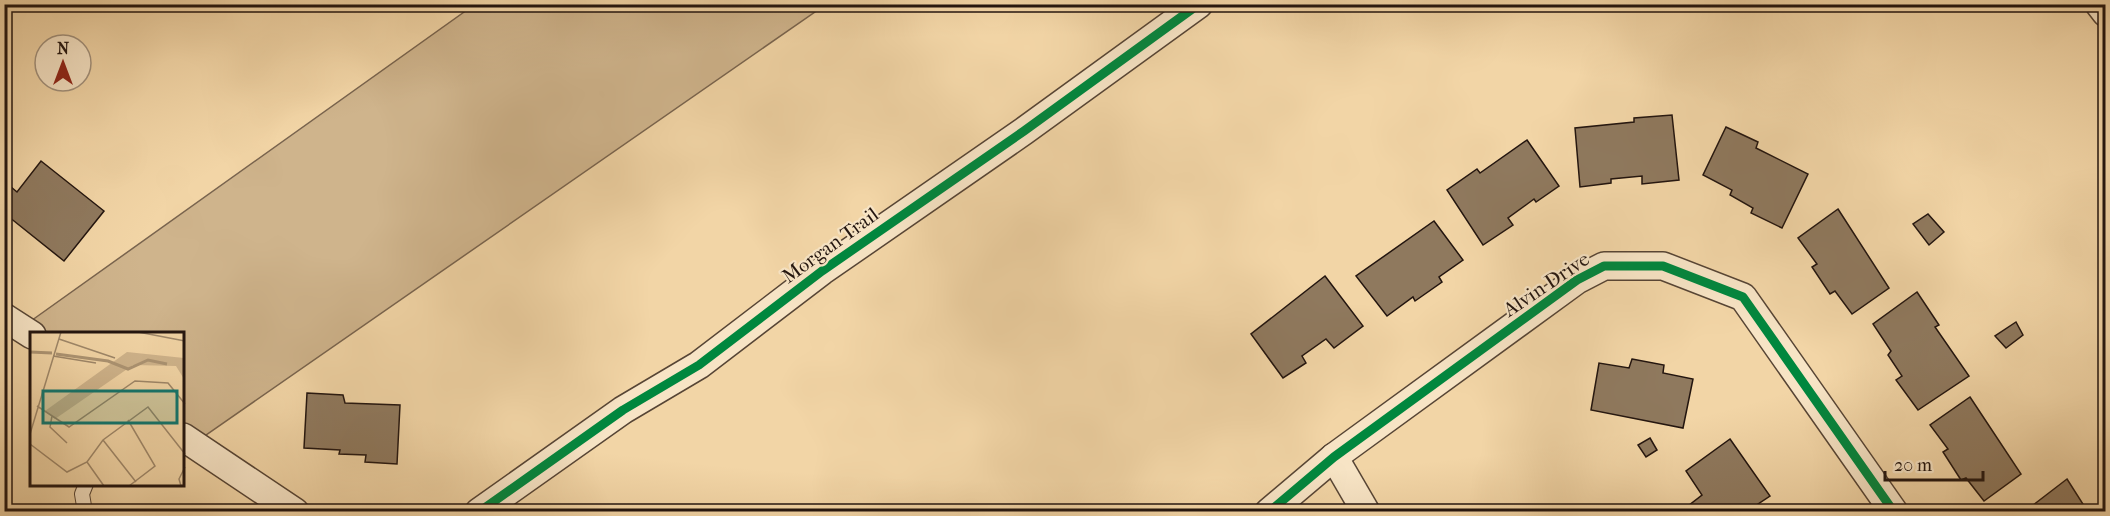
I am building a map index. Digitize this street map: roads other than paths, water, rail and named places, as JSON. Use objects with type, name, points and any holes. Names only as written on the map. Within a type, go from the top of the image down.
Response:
[{"type":"street","name":"Morgan Trail","points":[[479,512],[623,410],[699,364],[822,271],[1024,131],[1198,4]]},
{"type":"street","points":[[2099,4],[2106,13]]},
{"type":"street","name":"Alvin Drive","points":[[1269,512],[1334,457],[1577,280],[1604,266],[1663,266],[1743,297],[1894,512]]},
{"type":"street","points":[[4,317],[30,334]]},
{"type":"street","points":[[184,438],[295,512]]},
{"type":"street","points":[[1334,457],[1366,512]]},
{"type":"lane","points":[[85,486],[82,494],[85,512]]}]
